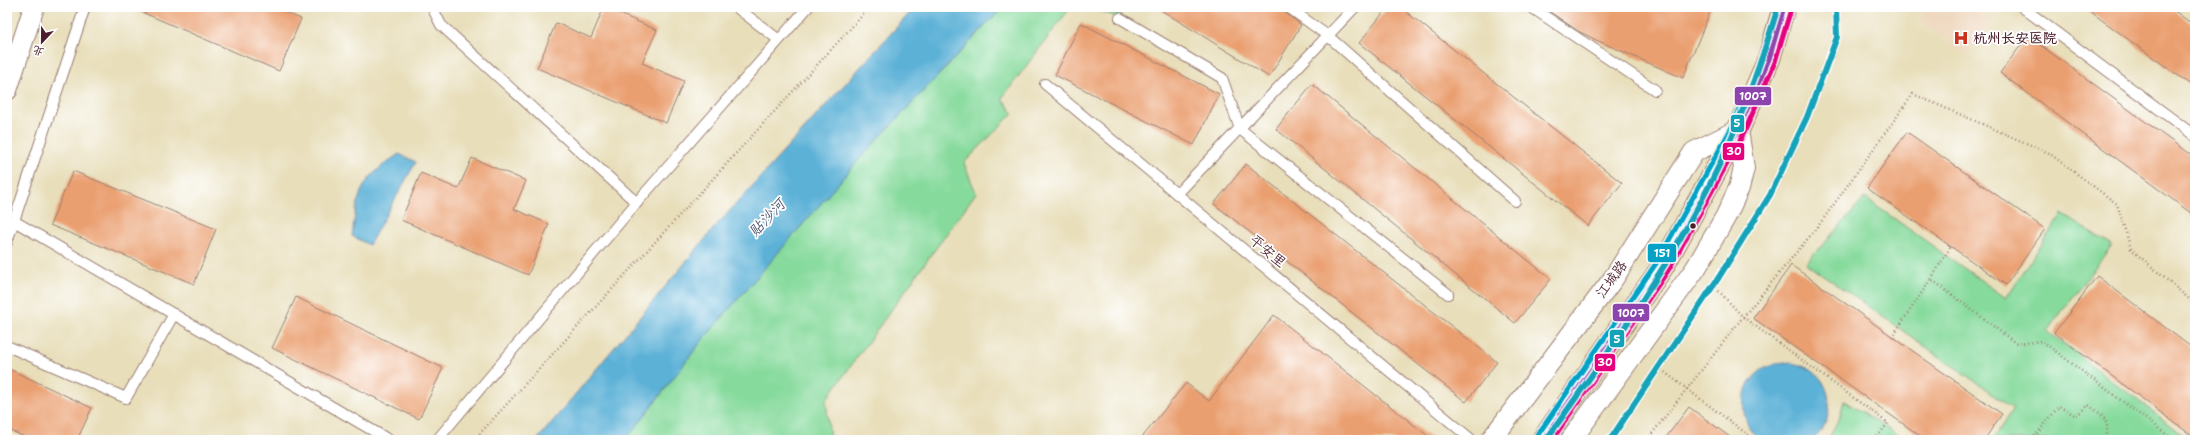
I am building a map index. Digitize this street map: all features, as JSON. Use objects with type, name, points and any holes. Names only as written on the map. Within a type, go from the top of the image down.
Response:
[{"type":"main road","points":[[1543,440],[1664,266],[1738,130],[1769,59],[1784,7]]},
{"type":"street","points":[[7,90],[34,7]]},
{"type":"street","points":[[1571,440],[1696,268],[1726,216],[1739,188],[1744,168],[1738,130]]},
{"type":"street","name":"江城路","points":[[1491,440],[1612,279],[1694,152],[1738,130]]},
{"type":"lane","points":[[7,242],[85,7]]},
{"type":"lane","points":[[432,7],[441,25],[637,203]]},
{"type":"lane","points":[[736,7],[779,40]]},
{"type":"lane","points":[[437,440],[637,203],[808,7]]},
{"type":"lane","points":[[1288,7],[1328,36],[1515,201]]},
{"type":"lane","points":[[1177,194],[1355,7]]},
{"type":"lane","points":[[1531,7],[1655,90]]},
{"type":"lane","points":[[2022,7],[2195,136]]},
{"type":"lane","points":[[1120,18],[1222,78],[1240,128],[1448,294]]},
{"type":"lane","name":"平安里","points":[[1045,84],[1472,440]]},
{"type":"lane","points":[[14,221],[389,440]]},
{"type":"lane","points":[[7,346],[126,398],[174,314]]},
{"type":"path","points":[[474,440],[870,7]]},
{"type":"path","points":[[1647,440],[1743,317],[1819,225],[1913,94],[2049,153],[2117,204],[2130,249],[2195,304]]},
{"type":"path","points":[[1892,337],[1951,246]]},
{"type":"path","points":[[1696,268],[1743,317],[1888,422],[1875,440]]},
{"type":"path","points":[[1931,279],[2017,344],[2042,341],[2174,440]]},
{"type":"path","points":[[1637,351],[1754,440]]},
{"type":"path","points":[[2032,440],[2059,406],[2076,416],[2088,405],[2104,416],[2108,429],[2106,440]]},
{"type":"shaded area","name":"杭州长安医院","points":[[1929,7],[1985,7],[1980,14],[1991,22],[1966,54],[1919,20]]},
{"type":"green space","points":[[1003,7],[1071,7],[1002,98],[1013,113],[964,163],[976,193],[826,400],[830,440],[626,440],[700,343],[862,156]]},
{"type":"green space","points":[[1089,7],[1124,7],[1120,18]]},
{"type":"green space","points":[[1865,198],[2006,298],[2062,214],[2112,245],[2047,331],[2190,440],[1993,440],[2013,408],[1806,263]]},
{"type":"green space","points":[[1844,401],[1906,440],[1828,440],[1840,416]]},
{"type":"water","name":"贴沙河","points":[[915,7],[1003,7],[862,156],[700,343],[626,440],[537,440],[715,227]]},
{"type":"water","points":[[399,154],[416,162],[369,245],[352,236],[359,197],[363,188],[376,171]]},
{"type":"water","points":[[1784,362],[1798,364],[1811,370],[1825,385],[1829,405],[1828,415],[1820,433],[1812,440],[1762,440],[1758,438],[1746,420],[1743,405],[1749,384],[1758,373],[1764,369]]},
{"type":"building","points":[[130,7],[273,7],[301,19],[279,71]]},
{"type":"building","points":[[604,7],[657,30],[642,63],[684,81],[666,123],[537,68],[556,23],[591,38]]},
{"type":"building","points":[[1156,7],[1282,7],[1284,12],[1301,25],[1269,77]]},
{"type":"building","points":[[1388,7],[1400,7],[1622,183],[1588,226],[1359,43]]},
{"type":"building","points":[[1543,7],[1712,7],[1683,78],[1578,31]]},
{"type":"building","points":[[2084,7],[2169,7],[2195,26],[2195,88]]},
{"type":"building","points":[[1081,23],[1219,94],[1194,145],[1055,75]]},
{"type":"building","points":[[2028,36],[2195,158],[2195,216],[2000,73]]},
{"type":"building","points":[[1312,84],[1551,279],[1515,323],[1276,129]]},
{"type":"building","points":[[1907,132],[2045,229],[2006,285],[1867,188]]},
{"type":"building","points":[[472,158],[526,181],[514,209],[549,224],[528,275],[401,220],[421,173],[458,189]]},
{"type":"building","points":[[1246,164],[1497,362],[1466,402],[1214,204]]},
{"type":"building","points":[[73,171],[216,229],[194,284],[50,225]]},
{"type":"building","points":[[1791,265],[2002,414],[1984,440],[1926,440],[1753,318]]},
{"type":"building","points":[[2097,276],[2195,350],[2195,438],[2054,333]]},
{"type":"building","points":[[296,297],[443,368],[419,419],[272,348]]},
{"type":"building","points":[[1274,315],[1433,440],[1140,440],[1186,383],[1209,401]]},
{"type":"building","points":[[7,368],[92,408],[77,440],[31,440],[7,429]]},
{"type":"building","points":[[1689,407],[1734,440],[1664,440]]},
{"type":"transit line","name":"5","points":[[1546,440],[1633,314],[1654,282],[1693,216],[1711,182],[1740,118],[1764,52],[1778,7]]},
{"type":"transit line","name":"1007","points":[[1543,440],[1663,266],[1738,130],[1769,59],[1784,7]]},
{"type":"transit line","name":"5","points":[[1610,440],[1719,277],[1770,195],[1807,117],[1837,37],[1836,7]]},
{"type":"transit line","name":"30","points":[[1552,440],[1669,269],[1744,133],[1775,62],[1791,9]]},
{"type":"transit line","name":"151","points":[[1537,436],[1657,262],[1732,127],[1763,56]]},
{"type":"place","name":"杭州长安医院","points":[[1961,38]]}]
